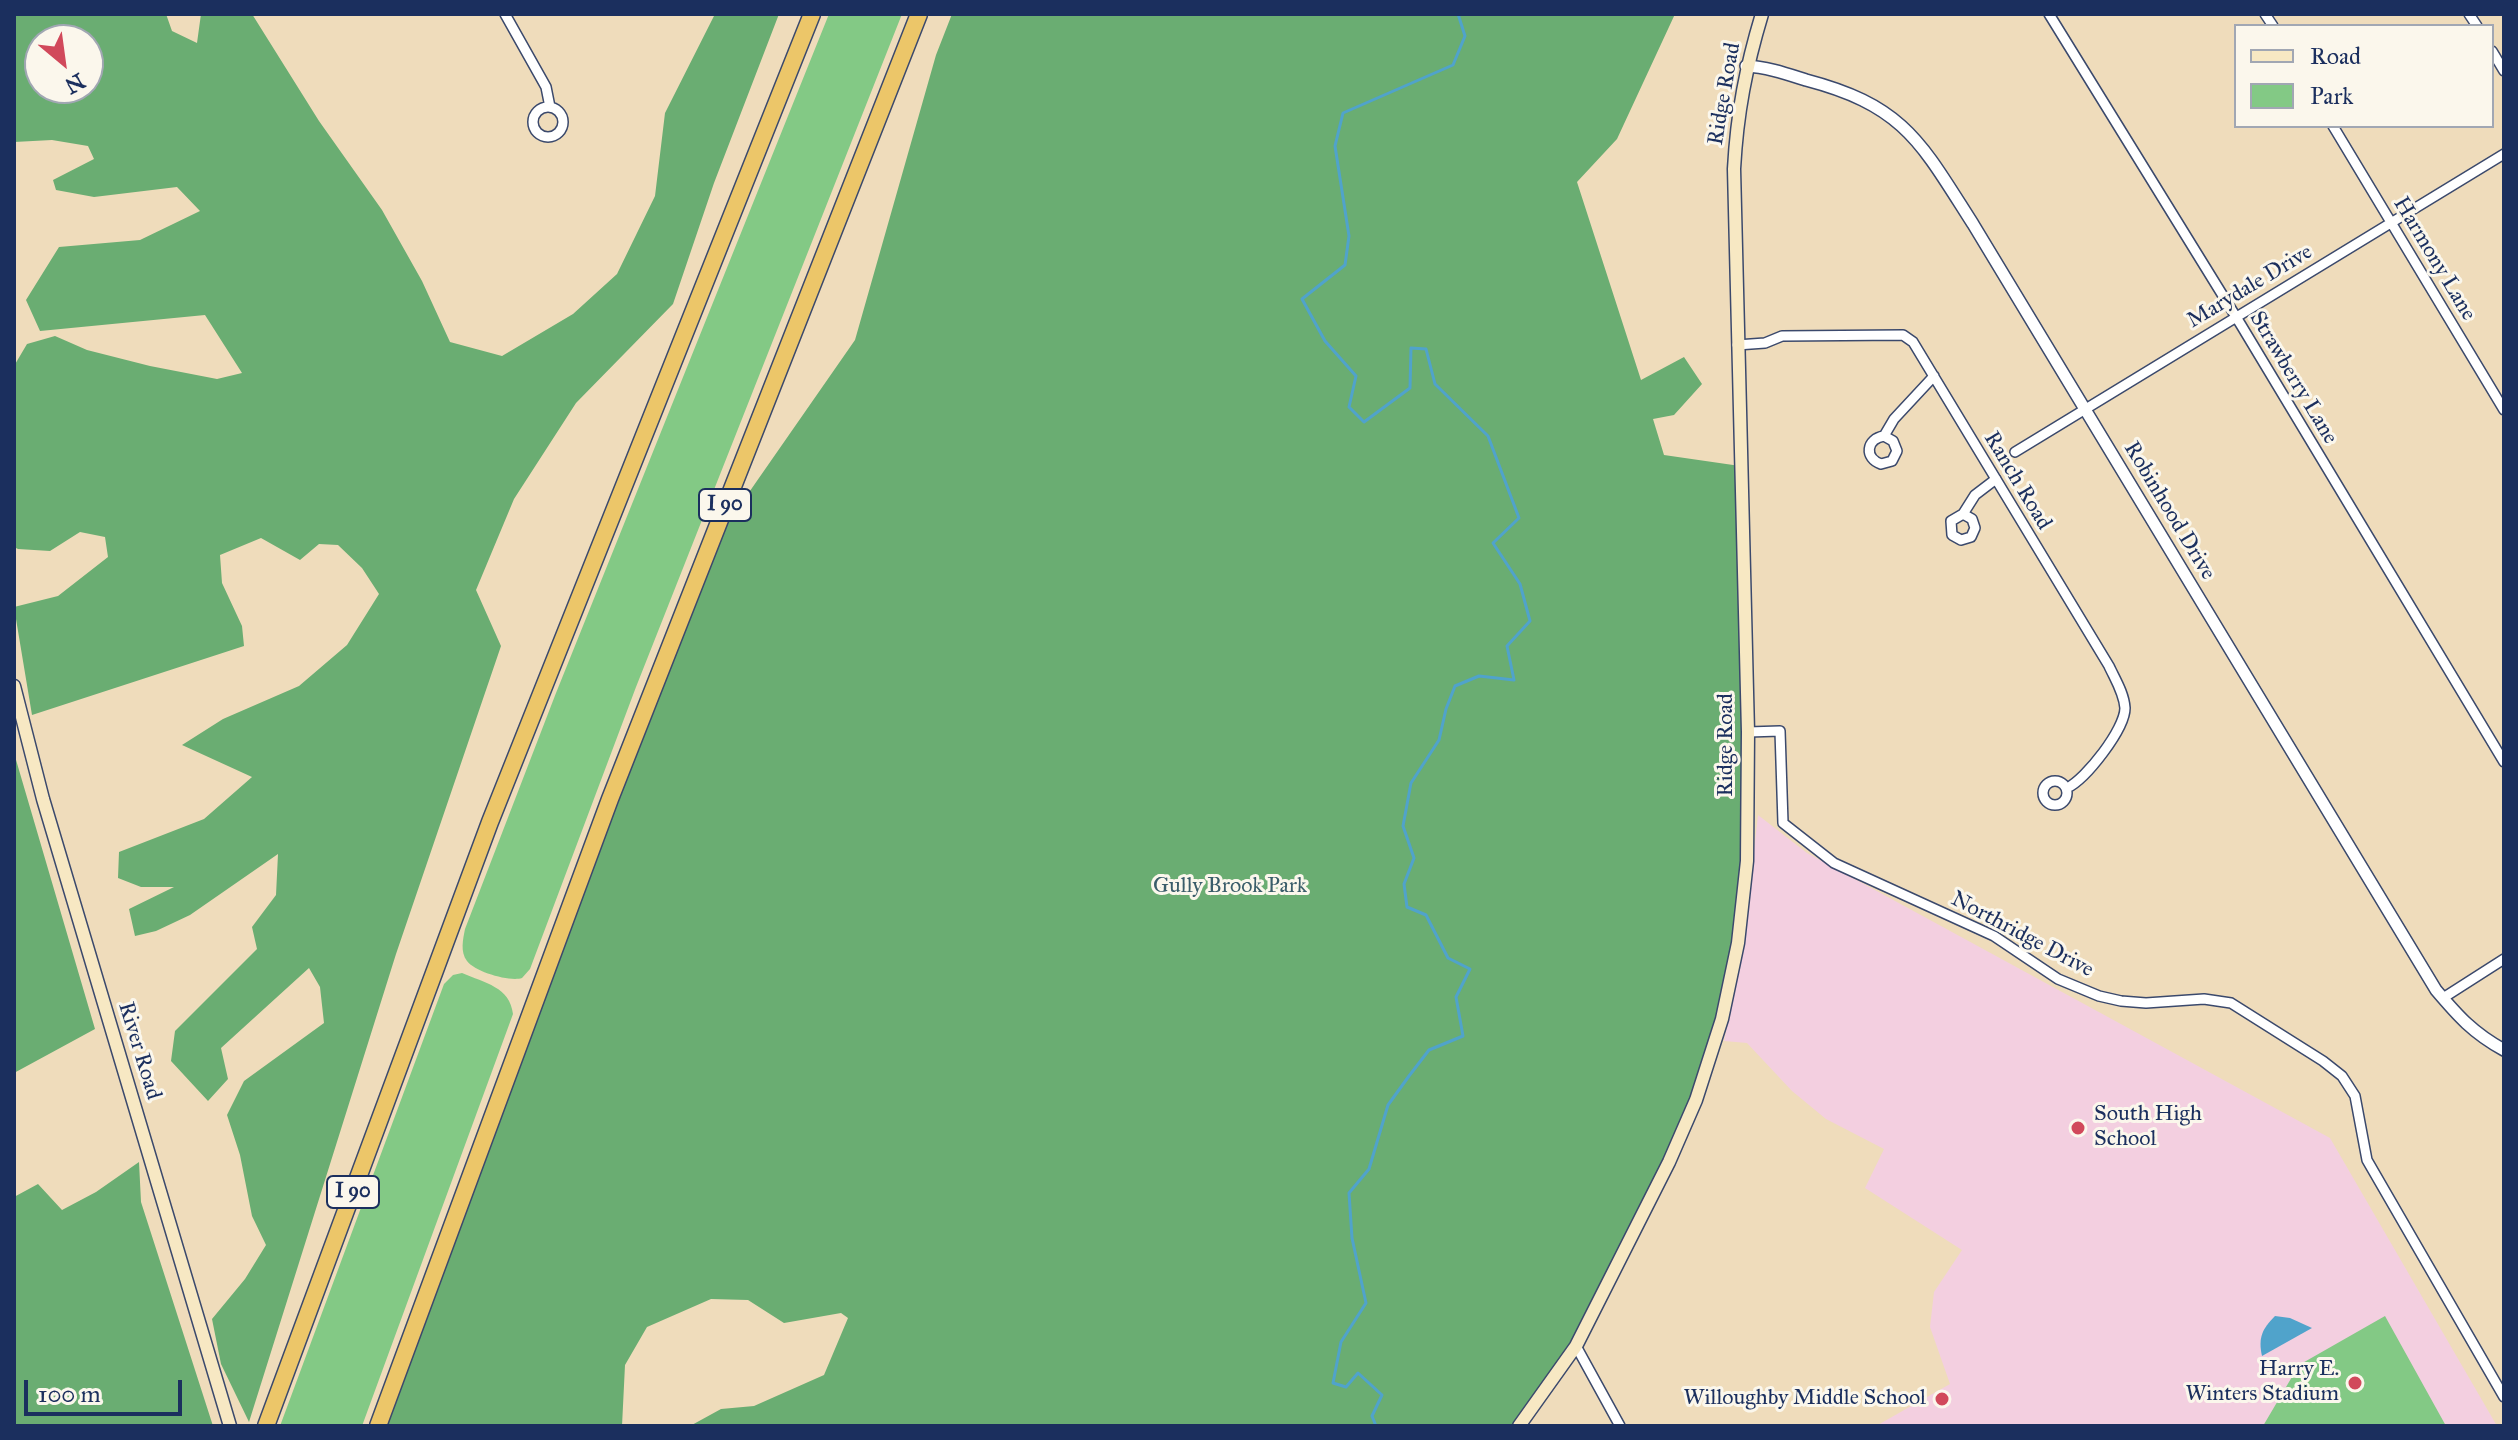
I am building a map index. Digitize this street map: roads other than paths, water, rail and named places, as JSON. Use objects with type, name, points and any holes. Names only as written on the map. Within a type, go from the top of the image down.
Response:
[{"type":"highway","name":"I 90","points":[[266,1426],[490,822],[812,14]]},
{"type":"highway","name":"I 90","points":[[378,1426],[615,785],[919,14]]},
{"type":"main road","name":"Ridge Road","points":[[1519,1426],[1576,1346],[1669,1162],[1696,1100],[1722,1019],[1745,893],[1748,732],[1734,169],[1737,117],[1746,66],[1762,14]]},
{"type":"main road","name":"River Road","points":[[14,686],[43,799],[230,1426]]},
{"type":"street","points":[[505,14],[546,87],[550,107]]},
{"type":"street","name":"Strawberry Lane","points":[[2049,14],[2504,762]]},
{"type":"street","name":"Robinhood Drive","points":[[1746,66],[1826,85],[1864,99],[1890,114],[1916,138],[1973,224],[2443,998],[2460,1019],[2504,1050]]},
{"type":"street","name":"Harmony Lane","points":[[2334,128],[2504,410]]},
{"type":"street","name":"Marydale Drive","points":[[2015,452],[2504,154]]},
{"type":"street","name":"Ranch Road","points":[[1737,345],[1765,343],[1782,336],[1903,335],[1913,342],[2109,666],[2123,698],[2125,712],[2117,731],[2089,770],[2067,788]]},
{"type":"street","points":[[1884,436],[1894,419],[1934,376]]},
{"type":"street","points":[[1963,514],[1975,495],[1996,479]]},
{"type":"street","name":"Northridge Drive","points":[[1748,732],[1780,731],[1783,823],[1834,863],[1994,936],[2058,979],[2099,996],[2146,1003],[2204,999],[2231,1003],[2310,1052],[2342,1076],[2355,1096],[2361,1141],[2371,1169],[2504,1397]]},
{"type":"street","points":[[2443,998],[2504,959]]},
{"type":"street","points":[[1576,1346],[1620,1426]]},
{"type":"water","points":[[2275,1316],[2290,1318],[2312,1328],[2262,1356],[2262,1334]]},
{"type":"waterway","points":[[1376,1426],[1372,1416],[1382,1395],[1358,1373],[1346,1387],[1333,1383],[1341,1342],[1366,1303],[1352,1238],[1349,1193],[1369,1169],[1388,1105],[1409,1076],[1429,1050],[1463,1036],[1456,997],[1470,969],[1448,958],[1426,915],[1407,907],[1404,884],[1414,858],[1403,826],[1411,783],[1439,740],[1455,686],[1479,676],[1514,680],[1507,646],[1530,621],[1520,584],[1493,543],[1519,518],[1488,436],[1435,384],[1426,349],[1411,348],[1410,388],[1364,422],[1349,407],[1356,376],[1325,341],[1302,299],[1345,265],[1349,236],[1335,146],[1343,113],[1453,65],[1465,36],[1458,14]]},
{"type":"place","name":"South High School","points":[[2078,1128]]},
{"type":"place","name":"Harry E. Winters Stadium","points":[[2355,1383]]},
{"type":"place","name":"Willoughby Middle School","points":[[1942,1399]]},
{"type":"park label","name":"Gully Brook Park","points":[[1230,887]]}]
